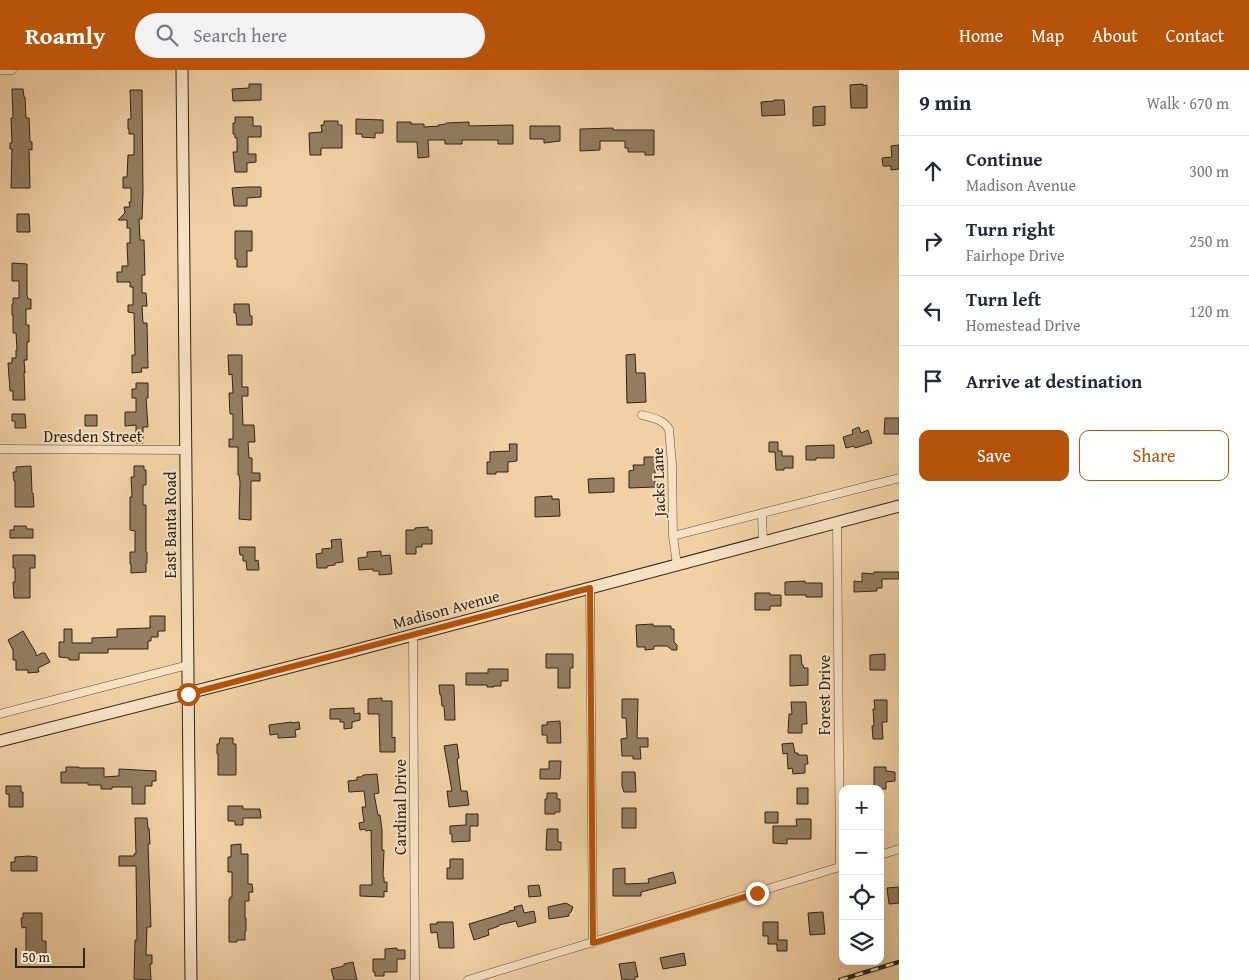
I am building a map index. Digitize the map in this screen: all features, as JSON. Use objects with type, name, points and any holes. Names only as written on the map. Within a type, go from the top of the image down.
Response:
[{"type":"main road","name":"East Banta Road","points":[[182,70],[191,980]]},
{"type":"main road","name":"Madison Avenue","points":[[0,741],[188,694],[899,506]]},
{"type":"street","points":[[0,70],[12,70]]},
{"type":"street","name":"Jacks Lane","points":[[642,415],[662,422],[669,429],[672,464],[673,536],[677,565]]},
{"type":"street","name":"Dresden Street","points":[[0,449],[186,450]]},
{"type":"street","points":[[673,536],[899,478]]},
{"type":"street","points":[[762,514],[763,542]]},
{"type":"street","name":"Forest Drive","points":[[837,522],[841,830]]},
{"type":"street","points":[[590,588],[593,943]]},
{"type":"street","name":"Cardinal Drive","points":[[413,635],[416,980]]},
{"type":"street","points":[[0,714],[188,665]]},
{"type":"street","points":[[884,854],[899,849]]},
{"type":"street","points":[[468,980],[839,868]]},
{"type":"building","points":[[249,84],[261,84],[261,100],[233,101],[232,89],[249,88]]},
{"type":"building","points":[[863,84],[863,86],[867,85],[867,108],[851,108],[850,85]]},
{"type":"building","points":[[12,89],[23,89],[26,118],[29,118],[30,142],[32,142],[32,150],[29,149],[30,188],[11,188]]},
{"type":"building","points":[[130,90],[142,90],[143,193],[142,219],[139,219],[140,240],[144,240],[145,275],[142,275],[142,293],[146,293],[147,306],[142,306],[143,323],[147,323],[148,368],[141,368],[142,372],[132,373],[132,355],[135,355],[134,313],[128,312],[128,305],[133,305],[133,287],[130,287],[130,282],[117,282],[117,272],[122,272],[122,266],[128,266],[127,243],[130,243],[130,228],[127,228],[127,220],[118,220],[125,213],[124,207],[130,207],[129,202],[131,202],[131,188],[123,188],[123,177],[127,177],[128,155],[134,155],[134,134],[129,134],[128,129],[128,119],[131,119]]},
{"type":"building","points":[[784,100],[785,115],[762,116],[761,102]]},
{"type":"building","points":[[825,106],[825,125],[813,126],[813,107]]},
{"type":"building","points":[[235,117],[253,117],[253,126],[261,126],[261,137],[248,137],[248,154],[256,154],[256,162],[247,163],[247,172],[235,172],[233,152],[237,152],[237,138],[233,134],[233,123],[235,123]]},
{"type":"building","points":[[356,119],[383,120],[383,133],[375,133],[375,138],[362,137],[362,134],[356,134]]},
{"type":"building","points":[[324,121],[338,121],[338,125],[342,125],[342,148],[321,148],[321,155],[310,155],[309,133],[322,132],[321,125],[324,125]]},
{"type":"building","points":[[397,122],[424,124],[424,127],[439,126],[446,123],[469,122],[469,126],[513,125],[513,144],[498,144],[498,140],[462,140],[462,144],[445,144],[445,140],[428,140],[429,157],[418,158],[417,142],[397,142]]},
{"type":"building","points":[[530,126],[560,126],[560,141],[544,143],[544,139],[530,139]]},
{"type":"building","points":[[613,128],[613,130],[654,130],[654,155],[645,155],[645,152],[628,152],[628,148],[625,148],[625,141],[600,141],[600,150],[580,151],[580,129]]},
{"type":"building","points":[[899,145],[899,169],[891,170],[891,166],[883,166],[882,158],[892,157],[891,146]]},
{"type":"building","points":[[261,187],[261,197],[247,198],[247,206],[234,206],[232,188]]},
{"type":"building","points":[[17,214],[29,214],[30,232],[17,232]]},
{"type":"building","points":[[235,231],[252,231],[252,251],[247,251],[247,267],[237,267],[237,259],[235,259]]},
{"type":"building","points":[[12,263],[27,264],[27,295],[28,299],[31,299],[31,309],[26,309],[26,325],[29,325],[29,342],[27,342],[27,360],[24,360],[25,400],[13,400],[13,391],[10,391],[8,363],[12,363],[12,358],[16,358],[17,350],[16,333],[13,333],[12,304],[13,298],[19,298],[19,281],[12,281]]},
{"type":"building","points":[[234,304],[249,304],[252,325],[237,325]]},
{"type":"building","points":[[635,354],[636,373],[645,373],[646,402],[627,403],[626,355]]},
{"type":"building","points":[[228,355],[242,355],[242,387],[248,387],[248,396],[242,396],[243,425],[254,425],[255,442],[248,442],[249,458],[252,458],[252,473],[260,473],[260,481],[251,481],[251,520],[239,519],[240,482],[238,475],[238,447],[229,447],[229,439],[233,439],[233,414],[230,414],[229,393],[233,393],[232,374],[229,375]]},
{"type":"building","points":[[136,383],[148,383],[148,398],[146,398],[148,427],[143,427],[143,443],[136,443],[136,425],[125,426],[125,412],[136,412],[136,398],[132,398],[132,389],[136,389]]},
{"type":"building","points":[[12,414],[25,414],[26,428],[15,428]]},
{"type":"building","points":[[85,415],[97,415],[97,426],[85,426]]},
{"type":"building","points":[[885,418],[899,418],[899,434],[884,434]]},
{"type":"building","points":[[859,427],[861,433],[868,430],[872,443],[855,448],[854,446],[846,448],[843,437],[853,434],[852,430]]},
{"type":"building","points":[[769,442],[778,442],[778,451],[782,451],[782,456],[793,456],[793,468],[776,470],[775,452],[769,452]]},
{"type":"building","points":[[509,444],[517,444],[517,461],[508,462],[508,472],[487,474],[487,462],[490,462],[490,452],[510,451]]},
{"type":"building","points":[[834,445],[834,458],[806,460],[806,446]]},
{"type":"building","points":[[644,457],[655,457],[655,487],[629,488],[629,471],[634,470],[633,465],[644,465]]},
{"type":"building","points":[[31,466],[34,507],[15,507],[13,472],[16,472],[16,467]]},
{"type":"building","points":[[134,466],[144,466],[144,470],[146,470],[146,485],[143,485],[143,505],[146,505],[147,563],[146,572],[131,573],[130,552],[135,552],[135,531],[130,530],[131,477],[134,477]]},
{"type":"building","points":[[614,478],[614,492],[589,493],[588,479]]},
{"type":"building","points":[[552,496],[552,499],[559,499],[560,516],[535,517],[535,497]]},
{"type":"building","points":[[14,526],[26,526],[27,529],[33,529],[33,538],[10,538],[10,530],[14,530]]},
{"type":"building","points":[[428,527],[428,530],[432,530],[432,544],[422,544],[422,547],[416,547],[416,554],[406,554],[406,530]]},
{"type":"building","points":[[341,539],[343,562],[327,566],[327,568],[317,568],[316,554],[322,553],[322,549],[332,548],[331,540]]},
{"type":"building","points":[[239,547],[255,547],[255,561],[258,560],[259,570],[247,570],[246,561],[243,561],[243,555],[240,555]]},
{"type":"building","points":[[381,551],[381,556],[390,555],[392,574],[379,575],[379,571],[373,571],[373,569],[359,570],[358,558],[367,557],[367,552]]},
{"type":"building","points":[[13,555],[35,555],[35,568],[30,568],[30,598],[14,598],[13,582],[15,582],[15,568],[13,568]]},
{"type":"building","points":[[874,572],[899,572],[899,579],[882,579],[882,588],[877,588],[877,591],[854,592],[854,581],[862,582],[862,573],[874,574]]},
{"type":"building","points":[[805,581],[805,583],[822,583],[822,597],[785,595],[785,582]]},
{"type":"building","points":[[755,593],[781,595],[781,606],[770,606],[770,610],[755,610]]},
{"type":"building","points":[[150,616],[165,616],[165,631],[158,631],[158,637],[151,637],[151,641],[148,641],[148,649],[108,649],[108,653],[79,653],[79,660],[59,657],[59,642],[64,642],[64,629],[72,629],[72,643],[92,643],[92,638],[117,637],[117,629],[150,628]]},
{"type":"building","points":[[653,624],[653,626],[671,626],[671,629],[674,629],[674,642],[677,645],[677,650],[672,650],[667,646],[654,646],[654,649],[645,650],[645,647],[637,647],[636,625]]},
{"type":"building","points":[[23,631],[36,656],[45,653],[50,662],[38,668],[39,672],[28,673],[28,670],[16,670],[16,660],[13,660],[13,650],[8,640]]},
{"type":"building","points":[[546,654],[573,654],[573,668],[570,668],[570,688],[558,688],[558,668],[546,668]]},
{"type":"building","points":[[885,654],[885,670],[870,670],[870,655]]},
{"type":"building","points":[[790,655],[801,655],[802,665],[804,668],[808,668],[808,685],[790,686]]},
{"type":"building","points":[[488,669],[508,669],[508,681],[501,681],[501,686],[494,687],[466,685],[466,673],[488,673]]},
{"type":"building","points":[[439,685],[454,685],[455,720],[445,720]]},
{"type":"building","points":[[382,698],[382,701],[392,701],[392,738],[395,737],[395,752],[380,752],[379,714],[368,714],[368,699]]},
{"type":"building","points":[[622,699],[638,699],[637,738],[648,738],[648,747],[640,747],[641,759],[633,759],[633,756],[622,756],[621,739],[627,738],[626,718],[622,718]]},
{"type":"building","points":[[874,700],[887,700],[887,722],[882,722],[883,739],[873,739]]},
{"type":"building","points":[[791,702],[806,702],[807,724],[802,724],[802,733],[788,733],[789,714],[792,714]]},
{"type":"building","points":[[354,708],[354,714],[360,713],[360,720],[352,722],[352,728],[344,729],[344,722],[340,722],[340,719],[330,719],[330,709]]},
{"type":"building","points":[[560,721],[561,743],[547,743],[547,735],[542,735],[542,725],[547,725],[547,722]]},
{"type":"building","points":[[299,722],[300,729],[295,730],[296,737],[278,738],[278,734],[270,735],[269,725]]},
{"type":"building","points":[[220,738],[233,738],[233,744],[236,744],[236,775],[218,775],[217,744],[219,744]]},
{"type":"building","points":[[793,743],[795,753],[807,755],[808,764],[805,764],[805,773],[793,774],[792,768],[788,769],[787,753],[783,754],[782,744]]},
{"type":"building","points":[[457,744],[461,791],[467,791],[469,805],[449,807],[447,791],[452,791],[444,746]]},
{"type":"building","points":[[549,761],[561,761],[560,779],[540,779],[540,769],[549,769]]},
{"type":"building","points":[[66,767],[104,768],[104,777],[119,776],[119,769],[156,771],[156,781],[152,781],[152,786],[145,786],[145,804],[132,804],[132,787],[101,789],[101,785],[88,785],[88,783],[61,783],[61,772],[66,772]]},
{"type":"building","points":[[874,767],[886,767],[886,771],[895,772],[895,781],[886,782],[886,789],[884,789],[884,785],[874,785]]},
{"type":"building","points":[[622,772],[635,772],[636,792],[624,792]]},
{"type":"building","points":[[377,774],[379,793],[374,794],[378,815],[380,815],[382,850],[384,850],[383,877],[384,882],[387,882],[387,892],[384,891],[384,897],[360,896],[360,885],[372,885],[371,830],[360,830],[359,823],[364,822],[362,807],[366,807],[364,791],[349,792],[348,781],[357,780],[357,777],[363,775]]},
{"type":"building","points":[[6,786],[21,786],[23,807],[9,807],[9,794],[6,794]]},
{"type":"building","points":[[797,788],[808,788],[808,804],[797,804]]},
{"type":"building","points":[[547,793],[557,793],[557,799],[560,799],[560,812],[545,814]]},
{"type":"building","points":[[228,806],[243,806],[243,809],[260,809],[261,818],[243,818],[243,825],[235,825],[235,821],[228,821]]},
{"type":"building","points":[[622,808],[636,808],[636,828],[622,828]]},
{"type":"building","points":[[765,812],[778,812],[778,823],[765,823]]},
{"type":"building","points":[[466,814],[478,814],[478,826],[470,826],[470,841],[452,842],[450,826],[466,825]]},
{"type":"building","points":[[135,818],[147,818],[149,828],[151,927],[147,927],[146,955],[152,955],[152,964],[150,964],[151,980],[134,979],[135,940],[137,940],[136,866],[119,866],[119,856],[134,856],[136,854]]},
{"type":"building","points":[[796,819],[811,819],[811,839],[787,839],[787,844],[773,843],[773,826],[797,826]]},
{"type":"building","points":[[547,829],[558,829],[558,842],[561,842],[561,850],[546,850]]},
{"type":"building","points":[[241,844],[241,854],[248,854],[248,884],[252,884],[253,892],[249,892],[249,901],[245,901],[245,940],[229,942],[229,899],[232,897],[232,872],[228,872],[228,857],[231,857],[231,845]]},
{"type":"building","points":[[15,857],[37,857],[37,871],[11,871],[11,862],[15,862]]},
{"type":"building","points":[[450,859],[463,859],[463,879],[447,879],[447,868],[450,868]]},
{"type":"building","points":[[625,868],[625,884],[649,883],[648,879],[673,872],[676,883],[641,892],[641,896],[613,896],[613,869]]},
{"type":"building","points":[[539,885],[541,896],[529,897],[528,886]]},
{"type":"building","points":[[898,887],[899,903],[889,904],[887,888]]},
{"type":"building","points":[[566,903],[573,907],[569,916],[549,919],[548,907]]},
{"type":"building","points":[[522,905],[524,913],[534,911],[536,922],[518,927],[516,921],[499,925],[488,930],[489,935],[474,940],[469,924],[515,910],[514,907]]},
{"type":"building","points":[[823,912],[825,934],[810,935],[808,913]]},
{"type":"building","points":[[23,913],[42,913],[42,941],[46,941],[46,953],[26,954],[26,927],[22,928],[21,918],[23,918]]},
{"type":"building","points":[[437,922],[453,922],[454,948],[439,948],[437,932],[431,933],[430,924],[437,924]]},
{"type":"building","points":[[763,922],[778,922],[778,940],[787,940],[787,951],[777,951],[777,944],[768,944],[768,936],[763,936]]},
{"type":"building","points":[[397,948],[397,950],[405,950],[405,959],[397,959],[397,972],[384,972],[384,976],[375,976],[375,972],[373,972],[373,959],[385,959],[385,949]]},
{"type":"building","points":[[684,953],[686,965],[663,969],[660,958]]},
{"type":"building","points":[[353,962],[357,980],[334,980],[331,969]]},
{"type":"building","points":[[635,962],[638,977],[635,977],[635,980],[622,980],[619,964]]},
{"type":"railway","points":[[840,980],[899,962]]},
{"type":"route","points":[[188,694],[590,588],[593,943],[757,893]]}]
